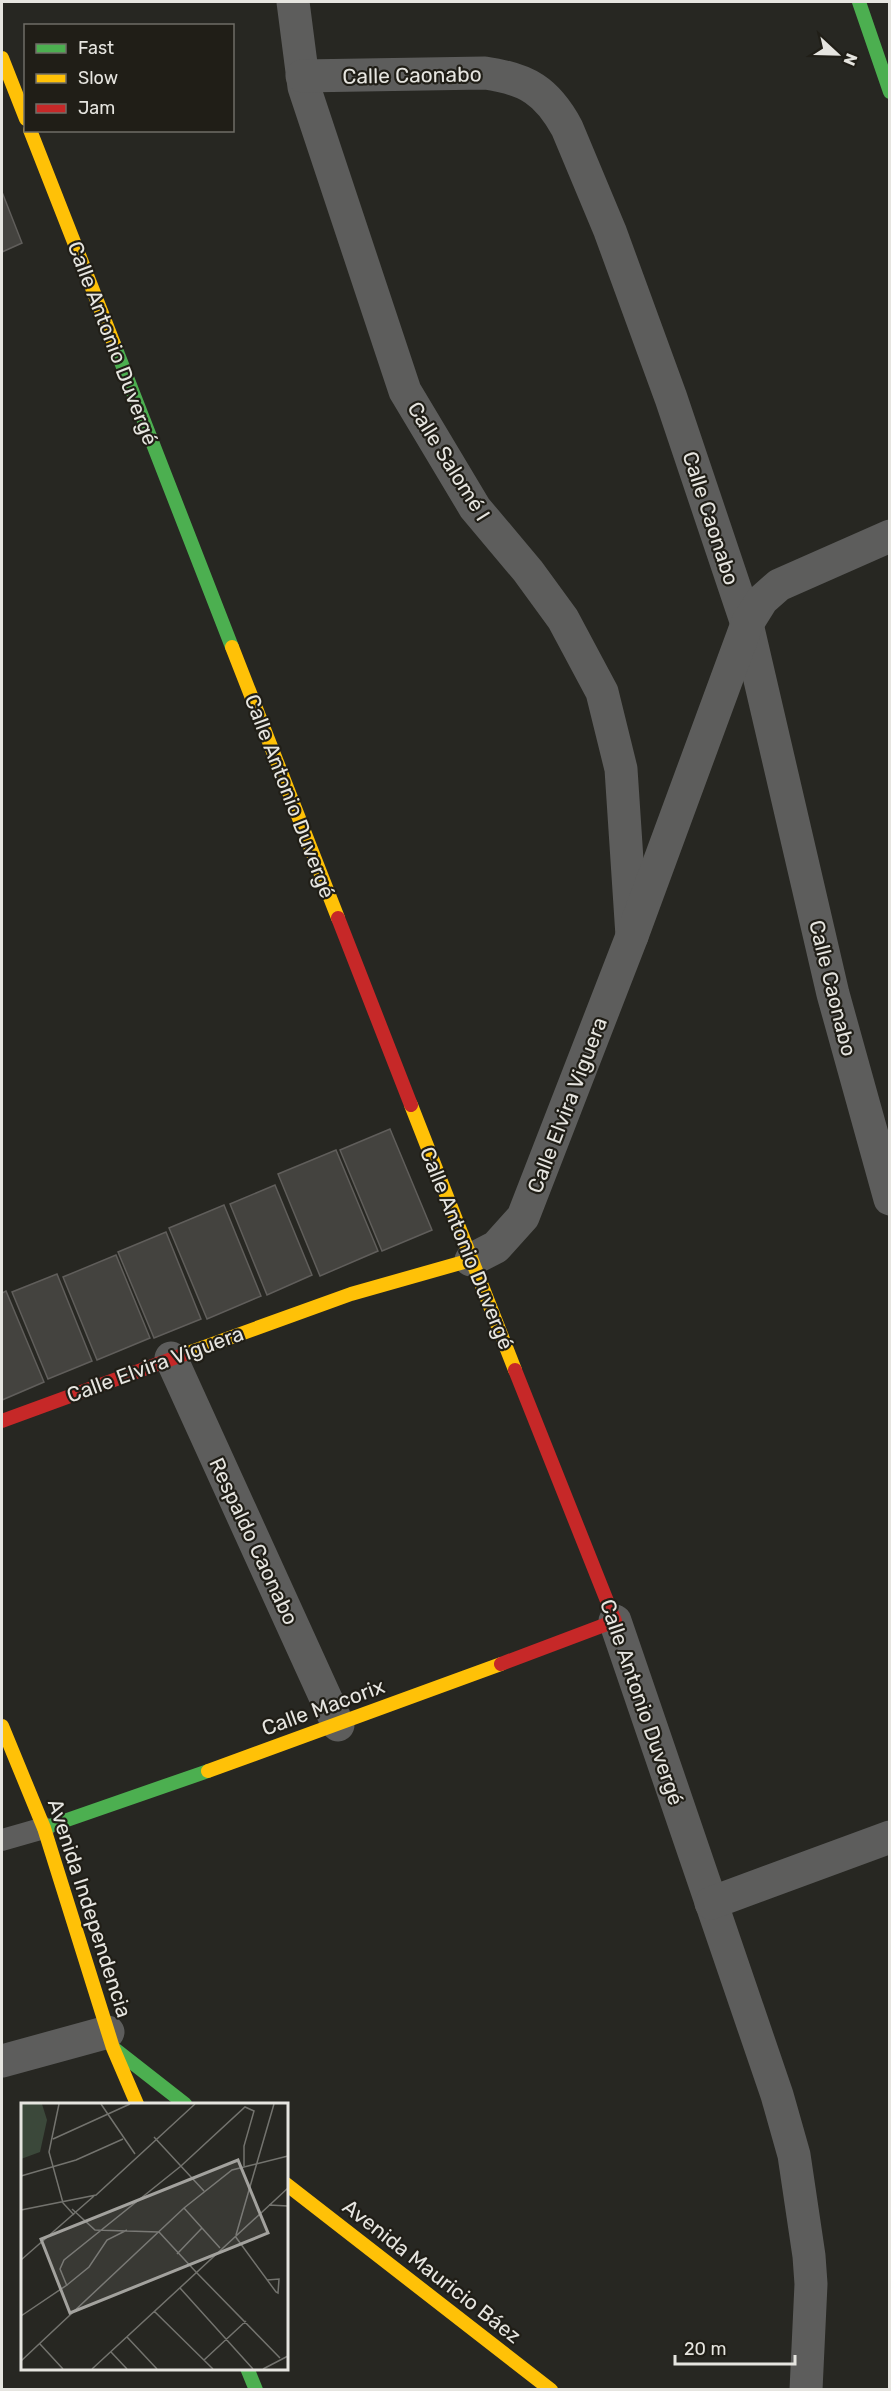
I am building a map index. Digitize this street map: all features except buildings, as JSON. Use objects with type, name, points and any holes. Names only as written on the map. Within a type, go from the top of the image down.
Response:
[{"type":"main road","points":[[859,2],[890,92]]},
{"type":"main road","points":[[2,58],[24,114]]},
{"type":"main road","name":"Calle Antonio Duvergé","points":[[31,132],[471,1260],[615,1620]]},
{"type":"main road","name":"Calle Elvira Viguera","points":[[2,1421],[171,1358],[398,1278],[471,1260]]},
{"type":"main road","name":"Calle Macorix","points":[[44,1828],[338,1725],[615,1620]]},
{"type":"main road","name":"Avenida Independencia","points":[[2,1726],[44,1828],[111,2040],[137,2103]]},
{"type":"main road","points":[[111,2040],[184,2103]]},
{"type":"main road","name":"Avenida Mauricio Báez","points":[[288,2186],[551,2390]]},
{"type":"main road","points":[[248,2370],[256,2390]]},
{"type":"street","name":"Calle Salomé I","points":[[293,2],[302,76],[347,223],[405,391],[475,508],[557,609],[602,692],[621,769],[632,936]]},
{"type":"street","name":"Calle Caonabo","points":[[302,76],[485,73],[525,82],[544,95],[567,128],[610,231],[671,398],[747,624],[833,994],[890,1199]]},
{"type":"street","name":"Calle Elvira Viguera","points":[[471,1260],[496,1247],[523,1217],[632,936],[747,624],[762,600],[779,585],[890,537]]},
{"type":"street","name":"Respaldo Caonabo","points":[[171,1358],[338,1725]]},
{"type":"street","name":"Calle Antonio Duvergé","points":[[615,1620],[794,2155],[811,2284],[806,2390]]},
{"type":"street","points":[[711,1903],[890,1837]]},
{"type":"street","points":[[2,2061],[111,2040]]},
{"type":"lane","points":[[2,1840],[44,1828]]},
{"type":"traffic: fast","points":[[859,2],[890,92]]},
{"type":"traffic: fast","points":[[114,344],[232,647]]},
{"type":"traffic: fast","points":[[44,1828],[208,1771]]},
{"type":"traffic: fast","points":[[116,2050],[184,2103]]},
{"type":"traffic: fast","points":[[248,2370],[256,2390]]},
{"type":"traffic: slow","points":[[2,58],[24,114]]},
{"type":"traffic: slow","points":[[31,132],[114,344]]},
{"type":"traffic: slow","points":[[232,647],[338,918]]},
{"type":"traffic: slow","points":[[411,1105],[515,1370]]},
{"type":"traffic: slow","points":[[185,1354],[351,1294],[471,1260]]},
{"type":"traffic: slow","points":[[208,1771],[501,1664]]},
{"type":"traffic: slow","points":[[2,1726],[44,1828],[113,2048],[137,2103]]},
{"type":"traffic: slow","points":[[288,2186],[551,2390]]},
{"type":"traffic: jam","points":[[338,918],[411,1105]]},
{"type":"traffic: jam","points":[[2,1421],[185,1354]]},
{"type":"traffic: jam","points":[[501,1664],[615,1621],[515,1370]]}]
